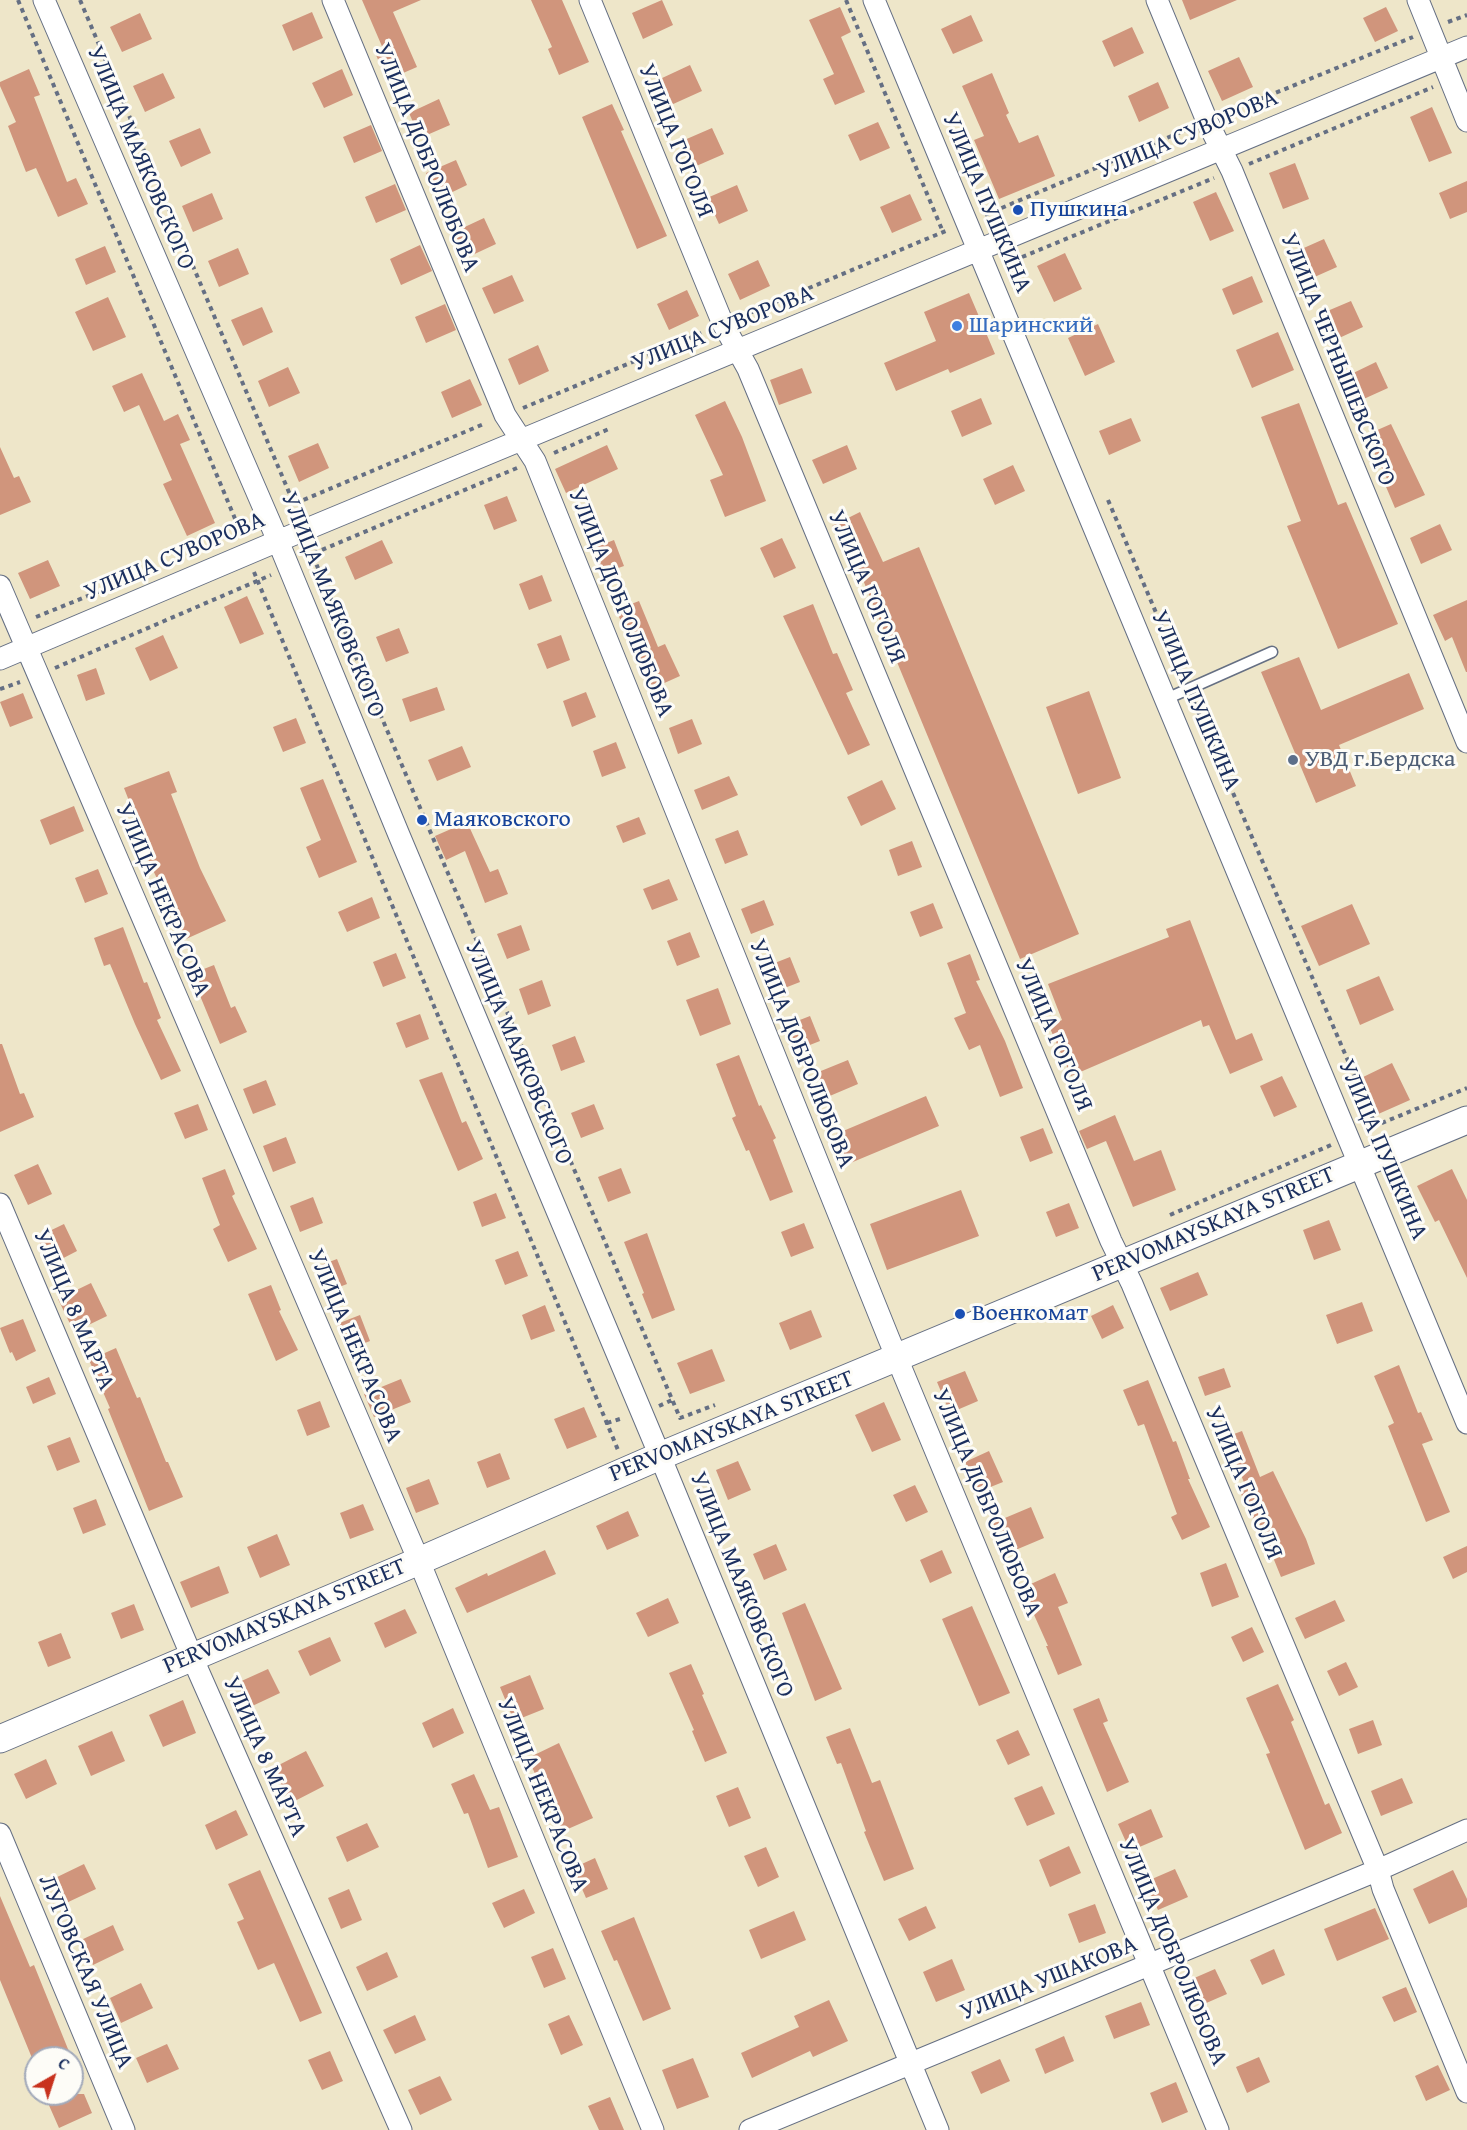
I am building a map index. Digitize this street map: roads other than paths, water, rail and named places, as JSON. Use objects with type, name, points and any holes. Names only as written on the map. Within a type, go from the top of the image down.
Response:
[{"type":"street","name":"УЛИЦА МАЯКОВСКОГО","points":[[44,0],[290,568],[938,2130]]},
{"type":"street","name":"УЛИЦА ДОБРОЛЮБОВА","points":[[333,0],[505,415],[535,461],[898,1359],[1218,2130]]},
{"type":"street","name":"УЛИЦА ГОГОЛЯ","points":[[590,0],[723,324],[757,391],[1102,1219],[1378,1870],[1383,1889],[1467,2092]]},
{"type":"street","name":"УЛИЦА ПУШКИНА","points":[[874,0],[988,246],[1166,699],[1467,1423]]},
{"type":"street","name":"УЛИЦА ЧЕРНЫШЕВСКОГО","points":[[1157,0],[1232,171],[1467,742]]},
{"type":"street","points":[[1418,0],[1467,121]]},
{"type":"street","name":"УЛИЦА СУВОРОВА","points":[[0,659],[278,541],[1029,231],[1221,148],[1467,47]]},
{"type":"street","name":"УЛИЦА НЕКРАСОВА","points":[[0,586],[418,1561],[653,2130]]},
{"type":"street","name":"PERVOMAYSKAYA STREET","points":[[0,1739],[626,1470],[898,1359],[1467,1120]]},
{"type":"street","name":"УЛИЦА 8 МАРТА","points":[[0,1204],[192,1657],[401,2130]]},
{"type":"street","name":"УЛИЦА УШАКОВА","points":[[750,2130],[1378,1870],[1467,1830]]},
{"type":"street","name":"ЛУГОВСКАЯ УЛИЦА","points":[[0,1834],[124,2130]]},
{"type":"lane","points":[[1166,699],[1272,652]]},
{"type":"place","name":"Пушкина","points":[[1018,210]]},
{"type":"place","name":"Шаринский","points":[[957,326]]},
{"type":"place","name":"УВД г.Бердска","points":[[1293,760]]},
{"type":"place","name":"Маяковского","points":[[422,820]]},
{"type":"place","name":"Военкомат","points":[[960,1314]]}]
